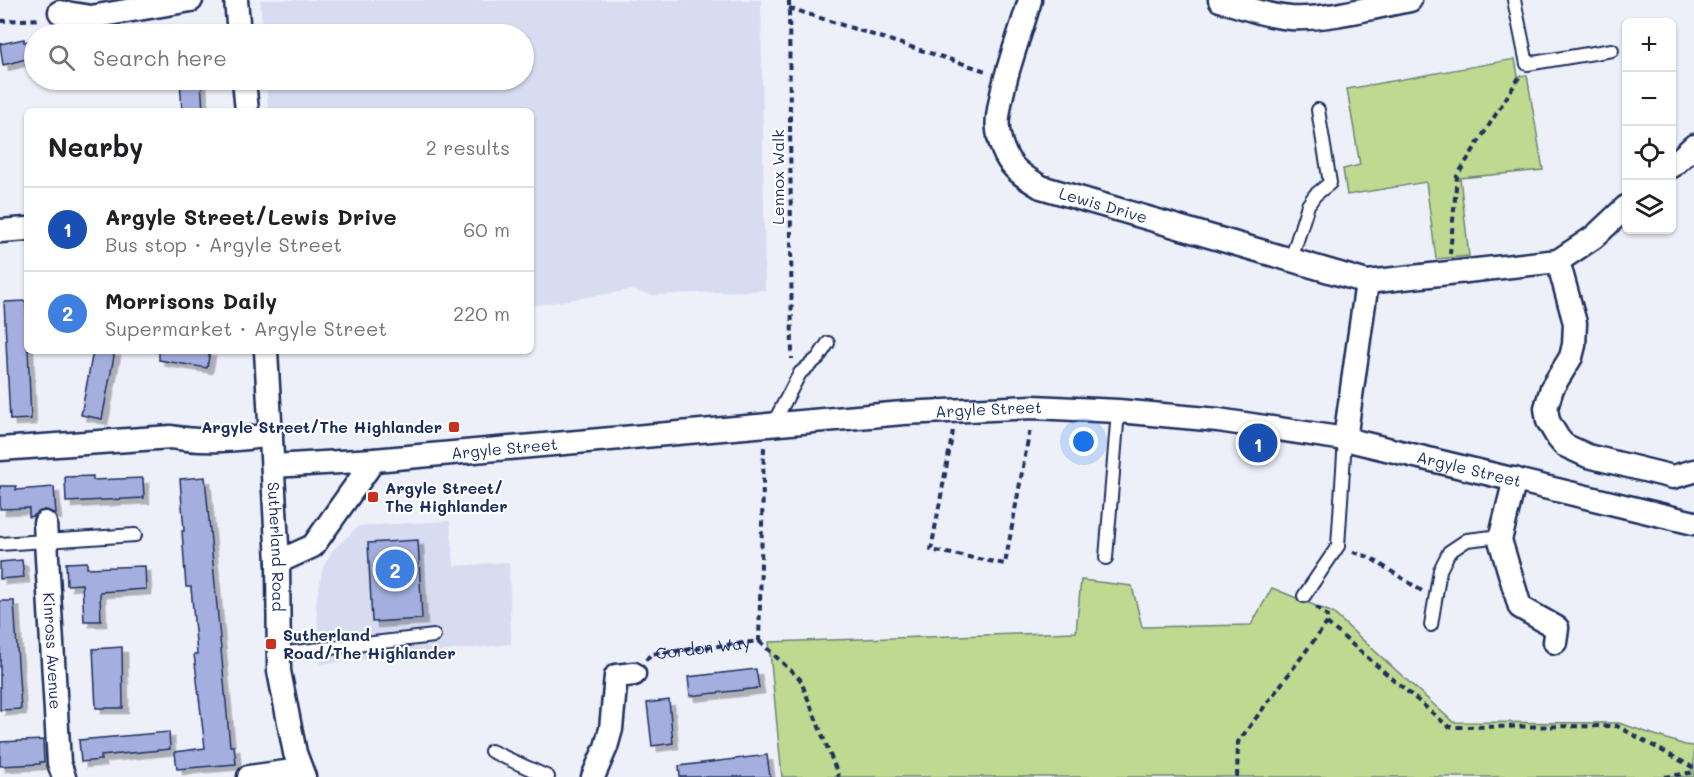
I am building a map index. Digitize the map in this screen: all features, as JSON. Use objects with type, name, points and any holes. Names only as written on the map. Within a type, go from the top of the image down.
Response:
[{"type":"street","points":[[60,12],[91,17],[105,7],[191,0]]},
{"type":"street","points":[[236,0],[238,24]]},
{"type":"street","name":"Lewis Drive","points":[[1030,0],[997,118],[1001,144],[1011,165],[1041,188],[1367,282],[1558,261],[1594,237],[1622,211]]},
{"type":"street","points":[[1220,0],[1267,14],[1292,18],[1315,17],[1410,0]]},
{"type":"street","points":[[245,90],[247,108]]},
{"type":"street","points":[[1676,162],[1694,147]]},
{"type":"street","points":[[0,231],[24,229]]},
{"type":"street","points":[[1558,261],[1575,323],[1571,357],[1552,388],[1546,408],[1548,421],[1558,438],[1564,446],[1588,456],[1673,477],[1694,471]]},
{"type":"street","points":[[1345,439],[1367,282]]},
{"type":"street","name":"Sutherland Road","points":[[266,354],[278,562],[279,671],[295,753],[302,774]]},
{"type":"street","name":"Argyle Street","points":[[273,466],[374,460],[769,424],[1034,407],[1118,411],[1218,420],[1345,439],[1694,522]]},
{"type":"street","points":[[0,449],[171,437],[195,441],[230,441],[271,435]]},
{"type":"street","points":[[278,562],[313,546],[374,460]]},
{"type":"street","points":[[1515,479],[1500,540],[1520,607],[1557,628],[1555,642]]},
{"type":"street","name":"Kinross Avenue","points":[[46,532],[59,764],[64,777]]},
{"type":"street","points":[[593,777],[611,729],[616,676],[634,674]]},
{"type":"street","points":[[249,777],[302,774]]},
{"type":"lane","points":[[1514,0],[1527,64],[1612,50]]},
{"type":"lane","points":[[1291,260],[1308,205],[1315,195],[1330,183],[1318,110]]},
{"type":"lane","points":[[769,424],[800,373],[818,358],[828,343]]},
{"type":"lane","points":[[1106,558],[1118,411]]},
{"type":"lane","points":[[1304,596],[1338,546],[1345,439]]},
{"type":"lane","points":[[0,544],[46,532],[135,535]]},
{"type":"lane","points":[[1431,625],[1440,570],[1449,552],[1467,540],[1501,536]]},
{"type":"lane","points":[[278,654],[434,636]]},
{"type":"lane","points":[[491,751],[548,777]]},
{"type":"path","name":"Lennox Walk","points":[[789,0],[792,354]]},
{"type":"path","points":[[789,8],[1007,78]]},
{"type":"path","points":[[0,21],[51,18],[60,12]]},
{"type":"path","points":[[1451,273],[1450,258],[1457,176],[1527,64]]},
{"type":"path","points":[[954,411],[931,550],[1005,564],[1034,407]]},
{"type":"path","name":"Gordon Way","points":[[634,674],[651,654],[759,641],[769,424]]},
{"type":"path","points":[[1338,546],[1369,557],[1436,600]]},
{"type":"path","points":[[1237,777],[1238,742],[1327,623],[1327,616],[1304,596]]},
{"type":"path","points":[[1327,623],[1449,727],[1617,726],[1694,770]]},
{"type":"path","points":[[759,641],[800,679],[839,777]]},
{"type":"path","points":[[1665,777],[1694,770]]},
{"type":"shaded area","points":[[260,0],[761,0],[765,290],[651,295],[631,290],[534,306],[534,108],[268,108],[267,90],[534,90],[534,24],[262,24]]},
{"type":"shaded area","points":[[450,521],[454,566],[509,562],[511,644],[321,664],[316,603],[323,567],[333,550],[359,526]]},
{"type":"green space","points":[[1515,59],[1518,76],[1527,75],[1543,170],[1460,178],[1469,256],[1436,259],[1426,182],[1347,195],[1343,169],[1360,165],[1347,89]]},
{"type":"green space","points":[[1081,580],[1132,586],[1142,627],[1251,625],[1272,588],[1333,613],[1453,722],[1619,723],[1694,746],[1694,777],[782,777],[769,642],[1076,632]]},
{"type":"building","points":[[24,39],[24,60],[3,65],[0,44]]},
{"type":"building","points":[[181,90],[202,90],[203,108],[182,108]]},
{"type":"building","points":[[24,301],[24,354],[28,354],[31,419],[10,420],[4,302]]},
{"type":"building","points":[[92,354],[114,354],[102,419],[81,415]]},
{"type":"building","points":[[159,354],[209,354],[207,368],[159,360]]},
{"type":"building","points":[[93,476],[93,480],[143,478],[144,498],[66,502],[65,477]]},
{"type":"building","points":[[205,477],[230,746],[234,746],[236,764],[177,769],[175,752],[205,748],[194,654],[197,654],[191,587],[186,587],[180,479]]},
{"type":"building","points":[[0,486],[16,486],[16,490],[54,487],[56,514],[44,510],[29,517],[29,508],[0,509]]},
{"type":"building","points":[[418,540],[422,619],[372,622],[368,543]]},
{"type":"building","points":[[22,560],[24,577],[0,579],[0,562]]},
{"type":"building","points":[[87,562],[87,568],[145,566],[146,589],[100,592],[101,621],[84,621],[82,584],[67,585],[66,563]]},
{"type":"building","points":[[0,601],[14,601],[21,709],[0,710]]},
{"type":"building","points":[[122,647],[123,708],[96,708],[93,649]]},
{"type":"building","points":[[756,669],[759,688],[690,696],[688,677]]},
{"type":"building","points":[[669,700],[673,743],[652,746],[647,703]]},
{"type":"building","points":[[169,732],[170,749],[101,756],[101,760],[81,762],[79,740]]},
{"type":"building","points":[[43,740],[44,762],[0,766],[0,742]]},
{"type":"building","points":[[767,755],[770,777],[680,777],[679,766]]},
{"type":"place","name":"Argyle Street/The Highlander","points":[[454,427]]},
{"type":"place","name":"Argyle Street/Lewis Drive","points":[[1258,443]]},
{"type":"place","name":"Argyle Street/ The Highlander","points":[[373,497]]},
{"type":"place","name":"Morrisons Daily","points":[[395,569]]},
{"type":"place","name":"Sutherland Road/The Highlander","points":[[271,644]]}]
